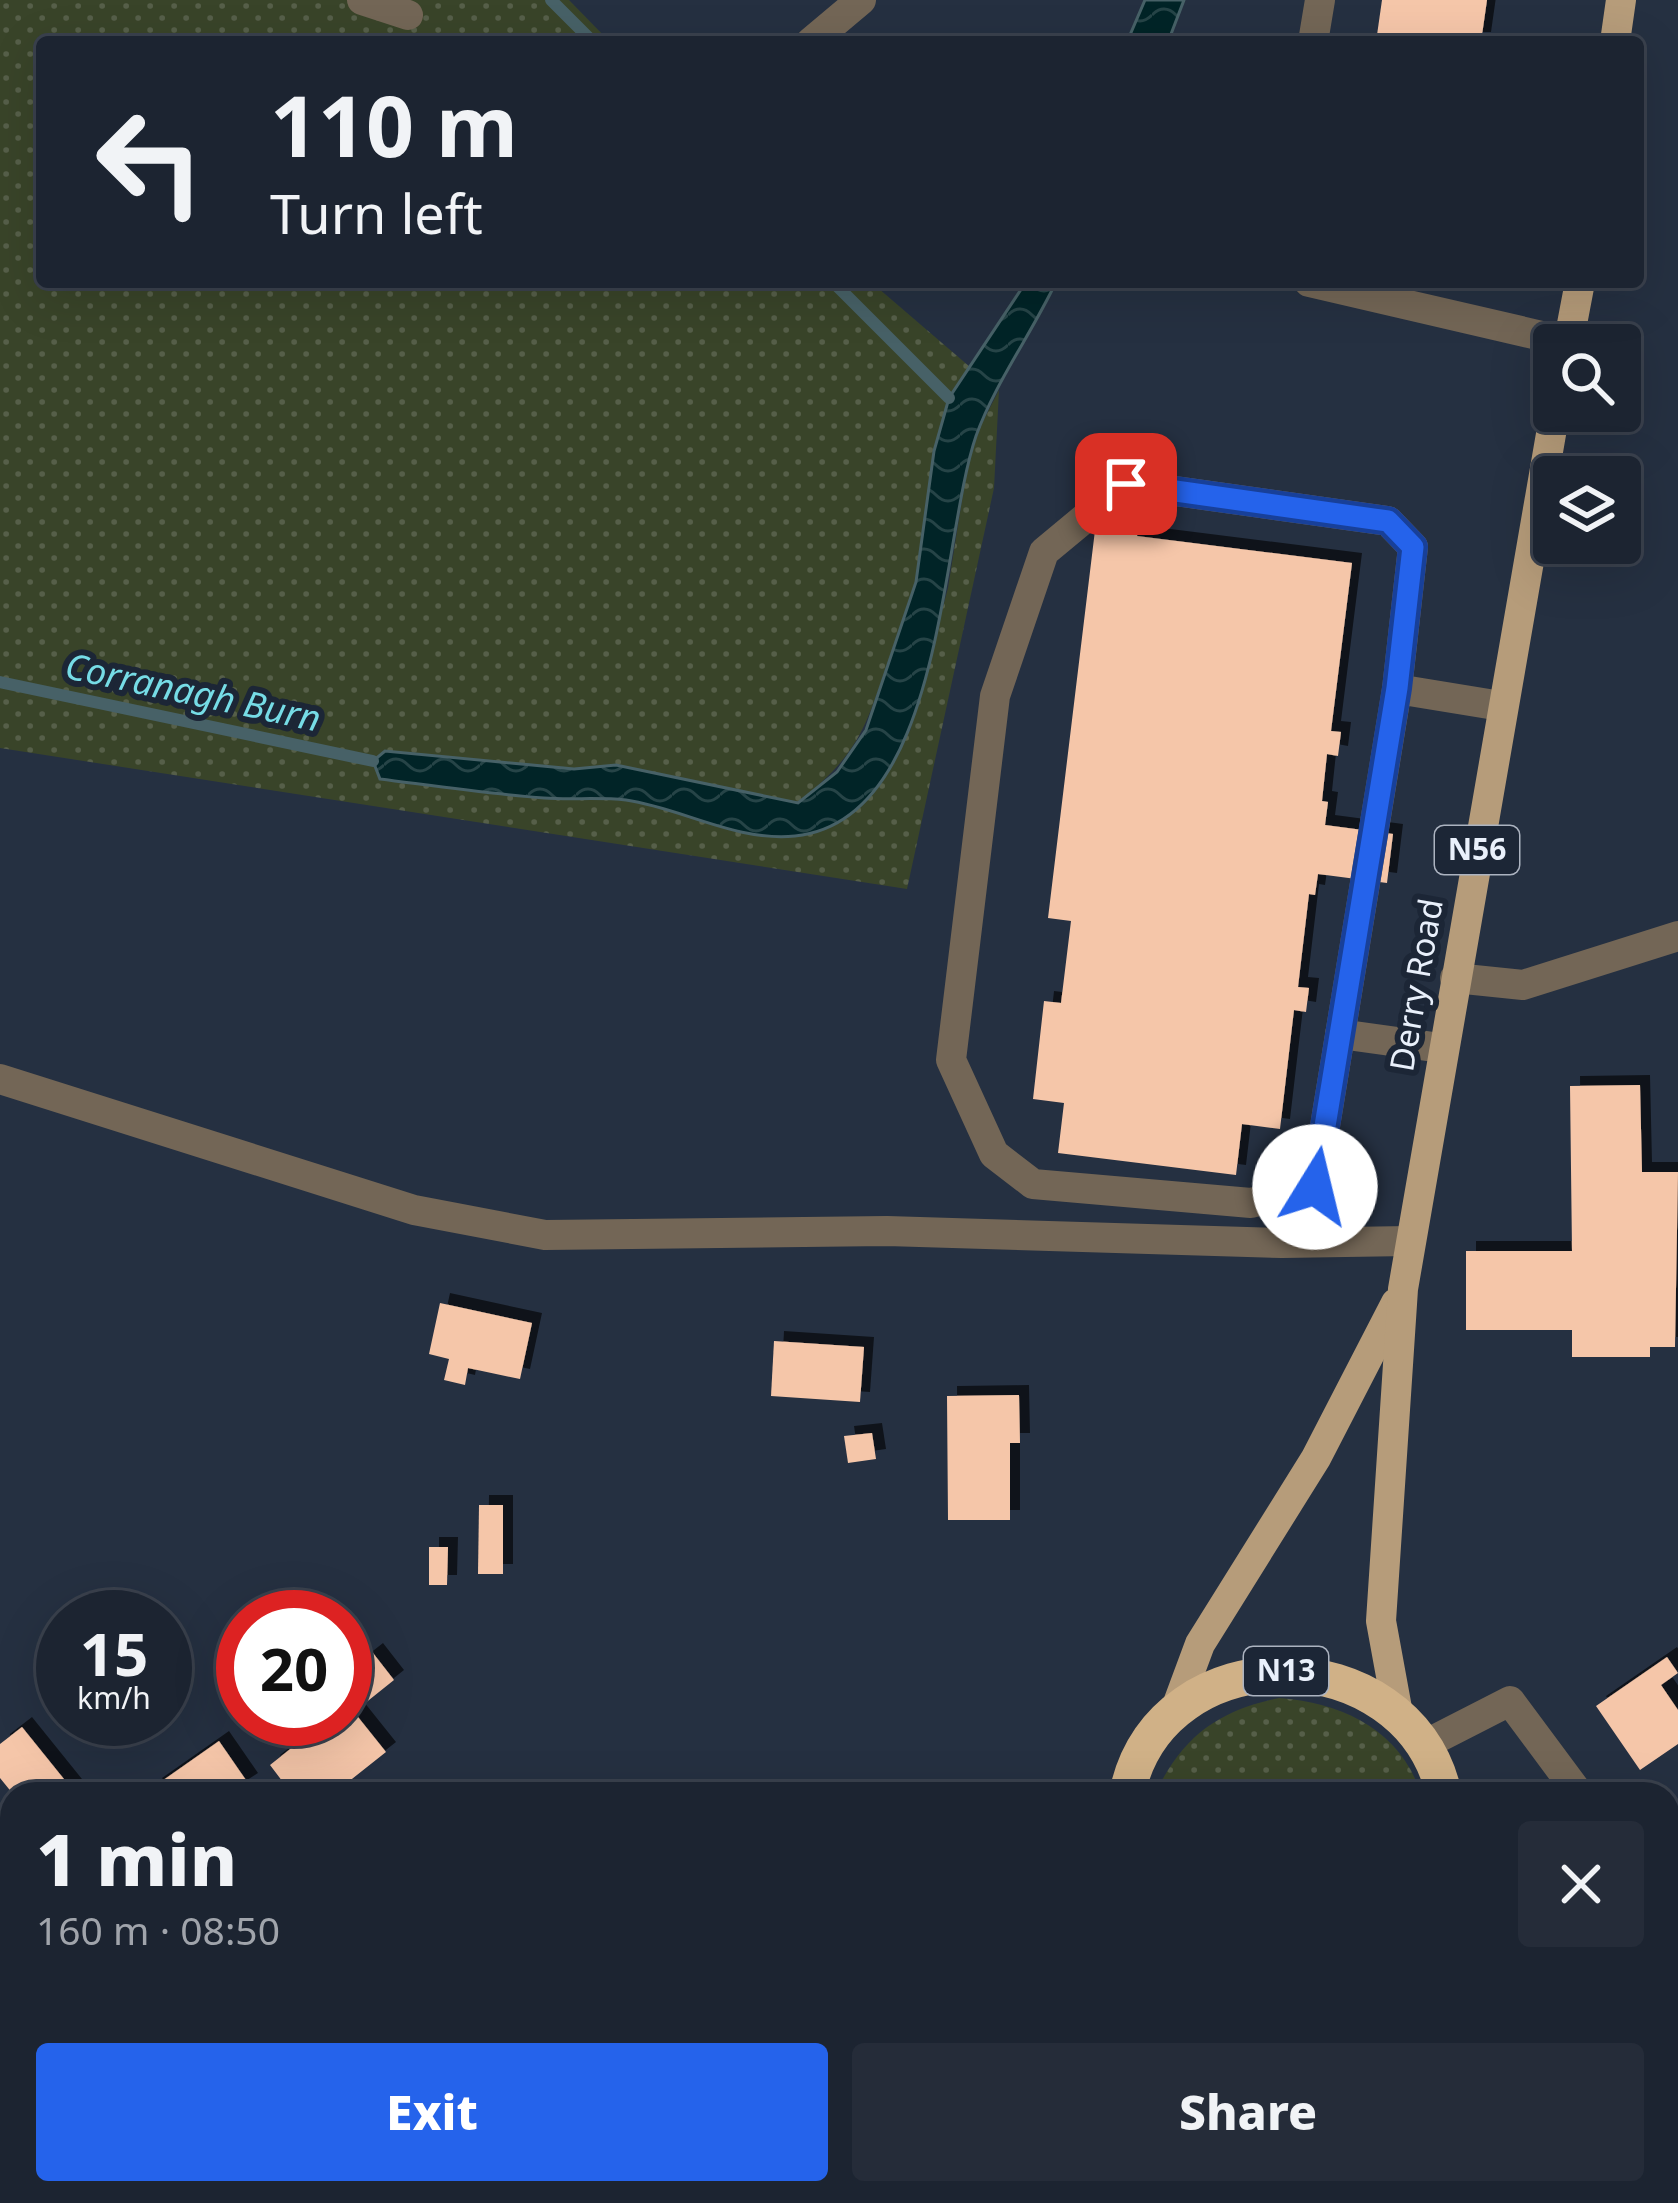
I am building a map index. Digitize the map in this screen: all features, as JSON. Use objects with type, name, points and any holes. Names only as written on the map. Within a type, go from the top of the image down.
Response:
[{"type":"highway","name":"N13","points":[[1128,1782],[1147,1746],[1174,1714],[1226,1683],[1284,1670],[1325,1676],[1364,1690],[1398,1714],[1424,1745],[1445,1782]]},
{"type":"main road","points":[[1616,36],[1622,0]]},
{"type":"main road","points":[[1572,324],[1579,288]]},
{"type":"main road","name":"Derry Road","points":[[1398,1714],[1381,1621],[1402,1289],[1552,432]]},
{"type":"main road","name":"Derry Road","points":[[1174,1714],[1200,1643],[1328,1437],[1402,1289]]},
{"type":"street","points":[[362,0],[408,15]]},
{"type":"street","points":[[818,36],[861,0]]},
{"type":"street","points":[[1314,36],[1320,0]]},
{"type":"street","points":[[1334,288],[1533,336]]},
{"type":"street","points":[[1126,484],[1388,521],[1413,547],[1397,688],[1340,1034],[1315,1187],[1251,1203],[1033,1184],[994,1154],[951,1060],[995,696],[1043,552],[1126,484]]},
{"type":"street","points":[[1397,688],[1501,706]]},
{"type":"street","points":[[1455,978],[1522,985],[1678,936]]},
{"type":"street","points":[[1340,1034],[1441,1048]]},
{"type":"street","points":[[0,1079],[414,1210],[545,1234],[887,1231],[1409,1241]]},
{"type":"street","points":[[1029,1237],[1033,1184]]},
{"type":"street","points":[[1424,1745],[1510,1701],[1570,1782]]},
{"type":"shaded area","points":[[0,0],[569,0],[604,36],[36,36],[36,288],[878,288],[970,367],[937,443],[914,588],[868,718],[836,768],[797,803],[616,765],[574,769],[385,751],[374,761],[381,779],[510,795],[625,800],[797,836],[910,731],[948,588],[966,475],[977,433],[999,390],[994,488],[907,889],[0,748]]},
{"type":"shaded area","points":[[1279,1698],[1346,1713],[1383,1736],[1399,1752],[1416,1782],[1162,1782],[1177,1757],[1204,1730]]},
{"type":"water","points":[[1145,0],[1184,0],[1170,36],[1130,36]]},
{"type":"water","points":[[1022,288],[1053,288],[976,436],[928,670],[908,731],[881,782],[844,819],[795,836],[773,837],[626,800],[554,799],[380,779],[373,761],[385,751],[574,769],[616,765],[798,803],[837,772],[866,730],[916,582],[934,451],[949,398]]},
{"type":"building","points":[[1382,0],[1487,0],[1482,36],[1377,36]]},
{"type":"building","points":[[1096,522],[1139,527],[1137,536],[1352,563],[1331,731],[1341,732],[1338,756],[1327,754],[1322,801],[1328,802],[1325,825],[1393,834],[1387,883],[1318,874],[1315,895],[1309,894],[1298,987],[1309,988],[1306,1012],[1294,1010],[1280,1129],[1242,1124],[1236,1175],[1058,1153],[1064,1103],[1033,1099],[1044,1001],[1061,1003],[1071,921],[1048,918]]},
{"type":"building","points":[[1640,1085],[1642,1172],[1678,1172],[1675,1347],[1650,1347],[1650,1357],[1572,1357],[1572,1330],[1466,1330],[1466,1251],[1572,1251],[1570,1086]]},
{"type":"building","points":[[440,1303],[532,1323],[520,1379],[468,1368],[465,1385],[444,1380],[449,1359],[429,1354]]},
{"type":"building","points":[[774,1341],[864,1347],[860,1402],[771,1396]]},
{"type":"building","points":[[1019,1395],[1020,1443],[1010,1443],[1010,1520],[948,1520],[947,1396]]},
{"type":"building","points":[[872,1433],[876,1459],[848,1463],[844,1436]]},
{"type":"building","points":[[479,1505],[503,1505],[503,1574],[478,1574]]},
{"type":"building","points":[[429,1547],[448,1547],[447,1585],[429,1585]]},
{"type":"building","points":[[373,1653],[394,1680],[372,1698],[372,1654]]},
{"type":"building","points":[[1667,1657],[1678,1673],[1661,1685],[1678,1710],[1678,1744],[1640,1770],[1596,1706]]},
{"type":"building","points":[[22,1727],[66,1782],[3,1782],[0,1744]]},
{"type":"building","points":[[372,1734],[386,1752],[348,1782],[283,1782],[270,1765],[294,1746],[372,1746]]},
{"type":"building","points":[[216,1743],[247,1782],[161,1782]]},
{"type":"waterway","points":[[551,0],[587,36]]},
{"type":"waterway","points":[[839,288],[949,398]]},
{"type":"waterway","name":"Corranagh Burn","points":[[0,682],[373,761]]},
{"type":"route","points":[[1126,484],[1388,521],[1413,547],[1397,688],[1315,1187]]}]
